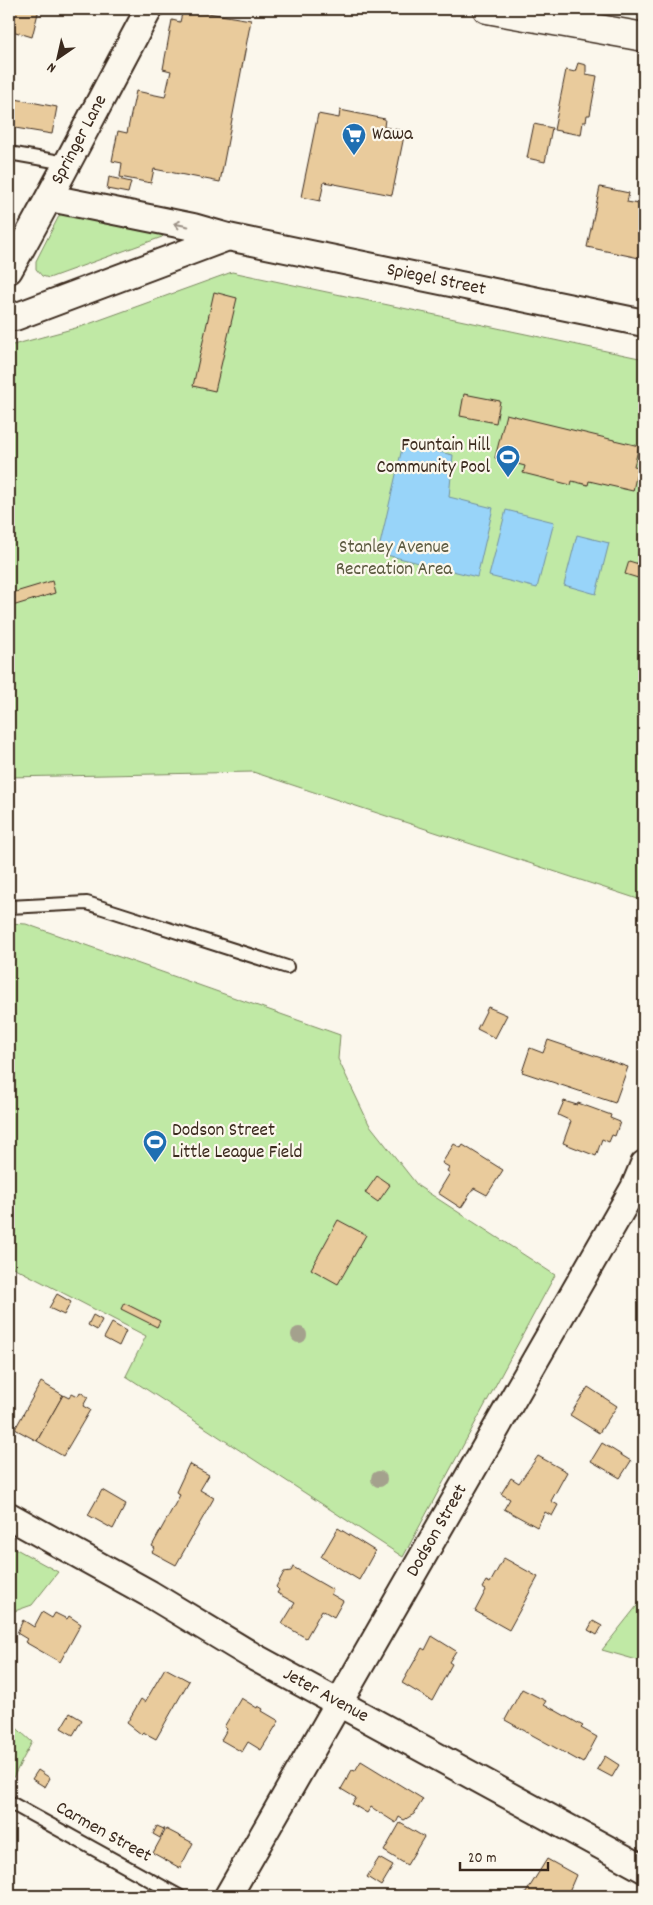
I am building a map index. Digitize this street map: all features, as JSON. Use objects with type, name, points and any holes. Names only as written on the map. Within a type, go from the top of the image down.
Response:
[{"type":"main road","points":[[487,9],[644,37]]},
{"type":"street","name":"Springer Lane","points":[[9,270],[50,198],[66,163],[149,9]]},
{"type":"street","name":"Spiegel Street","points":[[50,198],[193,227],[228,238],[644,324]]},
{"type":"street","points":[[9,317],[15,317],[228,238]]},
{"type":"street","name":"Dodson Street","points":[[228,1896],[634,1188],[644,1164]]},
{"type":"street","name":"Jeter Avenue","points":[[9,1516],[150,1594],[256,1658],[644,1869]]},
{"type":"lane","points":[[9,153],[66,163]]},
{"type":"lane","points":[[9,907],[87,903],[287,968]]},
{"type":"lane","name":"Carmen Street","points":[[9,1802],[179,1896]]},
{"type":"green space","points":[[61,212],[165,234],[162,237],[49,278],[42,276],[36,269],[36,261]]},
{"type":"green space","name":"Stanley Avenue Recreation Area","points":[[232,272],[644,359],[644,901],[253,772],[9,777],[9,346],[83,326]]},
{"type":"green space","points":[[9,923],[26,924],[340,1035],[338,1059],[369,1124],[418,1186],[555,1275],[403,1557],[126,1376],[146,1336],[9,1265]]},
{"type":"green space","points":[[9,1545],[58,1572],[32,1605],[9,1613]]},
{"type":"green space","points":[[644,1597],[644,1662],[602,1650]]},
{"type":"green space","points":[[9,1721],[32,1742],[9,1785]]},
{"type":"water","points":[[403,444],[453,455],[449,497],[493,508],[477,577],[378,553]]},
{"type":"water","points":[[506,510],[554,522],[537,588],[489,576]]},
{"type":"water","points":[[577,535],[609,543],[596,594],[564,585]]},
{"type":"building","points":[[9,9],[39,9],[32,37],[9,30]]},
{"type":"building","points":[[183,9],[251,20],[220,182],[154,169],[151,183],[120,177],[122,163],[112,161],[118,131],[127,133],[136,91],[165,97],[171,71],[163,69],[172,20],[180,22]]},
{"type":"building","points":[[578,63],[586,65],[586,74],[597,76],[590,115],[587,115],[586,122],[583,122],[581,135],[554,130],[566,70],[575,72]]},
{"type":"building","points":[[10,98],[57,107],[52,134],[9,127]]},
{"type":"building","name":"Wawa","points":[[340,110],[385,119],[384,127],[405,131],[392,195],[324,182],[320,201],[301,197],[318,114],[339,118]]},
{"type":"building","points":[[534,124],[552,128],[545,162],[527,158]]},
{"type":"building","points":[[109,177],[131,182],[128,193],[107,189]]},
{"type":"building","points":[[600,187],[629,193],[627,202],[644,205],[644,259],[587,247]]},
{"type":"building","points":[[214,292],[237,298],[215,391],[193,386]]},
{"type":"building","points":[[464,394],[500,401],[496,423],[460,416]]},
{"type":"building","points":[[506,414],[639,446],[634,466],[638,467],[633,491],[589,481],[588,485],[572,481],[571,485],[523,473],[525,466],[495,458]]},
{"type":"building","points":[[629,561],[642,565],[638,578],[625,574]]},
{"type":"building","points":[[52,581],[55,593],[9,607],[9,594]]},
{"type":"building","points":[[488,1007],[507,1015],[495,1038],[477,1029]]},
{"type":"building","points":[[548,1040],[628,1067],[615,1103],[522,1072],[530,1048],[543,1053]]},
{"type":"building","points":[[564,1101],[577,1105],[578,1103],[611,1115],[610,1118],[620,1122],[615,1136],[612,1135],[609,1142],[602,1139],[596,1156],[563,1143],[571,1121],[558,1115]]},
{"type":"building","points":[[454,1144],[461,1148],[463,1145],[503,1170],[487,1195],[474,1188],[461,1208],[438,1193],[450,1173],[447,1171],[449,1167],[442,1163]]},
{"type":"building","points":[[377,1176],[390,1185],[378,1202],[365,1193]]},
{"type":"building","points":[[338,1220],[366,1235],[338,1284],[311,1269]]},
{"type":"building","points":[[57,1294],[71,1302],[64,1315],[49,1308]]},
{"type":"building","points":[[124,1303],[160,1321],[157,1327],[121,1309]]},
{"type":"building","points":[[93,1315],[102,1320],[97,1330],[88,1325]]},
{"type":"building","points":[[112,1323],[126,1331],[119,1346],[104,1338]]},
{"type":"building","points":[[41,1382],[63,1395],[37,1441],[15,1429]]},
{"type":"building","points":[[588,1387],[617,1406],[599,1433],[570,1415]]},
{"type":"building","points":[[80,1392],[88,1397],[83,1406],[90,1410],[63,1456],[37,1441],[63,1395],[69,1398],[72,1393],[78,1396]]},
{"type":"building","points":[[602,1443],[631,1461],[620,1478],[591,1461]]},
{"type":"building","points":[[538,1456],[567,1472],[551,1501],[558,1505],[552,1516],[545,1512],[537,1527],[504,1509],[510,1499],[501,1494],[511,1478],[519,1483]]},
{"type":"building","points":[[189,1464],[209,1475],[200,1490],[214,1498],[176,1565],[152,1552],[155,1548],[152,1546],[180,1495],[176,1492]]},
{"type":"building","points":[[102,1490],[126,1504],[113,1529],[88,1515]]},
{"type":"building","points":[[338,1528],[375,1551],[359,1580],[321,1557]]},
{"type":"building","points":[[504,1558],[538,1577],[509,1630],[475,1611],[486,1590],[482,1588],[486,1581],[490,1583]]},
{"type":"building","points":[[293,1567],[333,1590],[331,1594],[343,1601],[334,1617],[322,1610],[306,1638],[282,1624],[295,1603],[277,1593],[279,1590],[276,1587],[284,1572],[291,1571]]},
{"type":"building","points":[[42,1612],[52,1618],[55,1613],[67,1619],[69,1616],[81,1624],[60,1662],[25,1642],[27,1639],[17,1633],[23,1620],[34,1627]]},
{"type":"building","points":[[593,1621],[602,1626],[597,1635],[588,1630]]},
{"type":"building","points":[[432,1636],[456,1651],[449,1662],[452,1664],[432,1701],[402,1683],[422,1648],[425,1650]]},
{"type":"building","points":[[165,1668],[189,1681],[156,1739],[143,1732],[141,1734],[127,1723],[141,1699],[145,1702]]},
{"type":"building","points":[[522,1689],[546,1701],[544,1704],[583,1726],[581,1728],[597,1737],[583,1763],[505,1720]]},
{"type":"building","points":[[241,1698],[257,1708],[258,1706],[263,1709],[262,1711],[279,1721],[261,1750],[248,1742],[242,1752],[221,1740],[227,1729],[224,1727]]},
{"type":"building","points":[[70,1713],[82,1720],[73,1735],[61,1728]]},
{"type":"building","points":[[605,1756],[619,1765],[612,1777],[597,1769]]},
{"type":"building","points":[[361,1761],[423,1799],[414,1814],[404,1820],[399,1817],[396,1823],[371,1807],[367,1813],[352,1804],[356,1798],[341,1789],[352,1770],[355,1771]]},
{"type":"building","points":[[38,1770],[50,1778],[45,1787],[32,1779]]},
{"type":"building","points":[[400,1823],[424,1837],[407,1865],[384,1851]]},
{"type":"building","points":[[157,1826],[164,1829],[160,1838],[153,1834]]},
{"type":"building","points":[[166,1829],[193,1843],[180,1868],[153,1853]]},
{"type":"building","points":[[379,1858],[393,1866],[381,1886],[367,1877]]},
{"type":"building","points":[[547,1859],[576,1875],[567,1896],[524,1896]]},
{"type":"place","name":"Wawa","points":[[354,156]]},
{"type":"place","name":"Fountain Hill Community Pool","points":[[508,478]]},
{"type":"place","name":"Dodson Street Little League Field","points":[[155,1163]]}]
